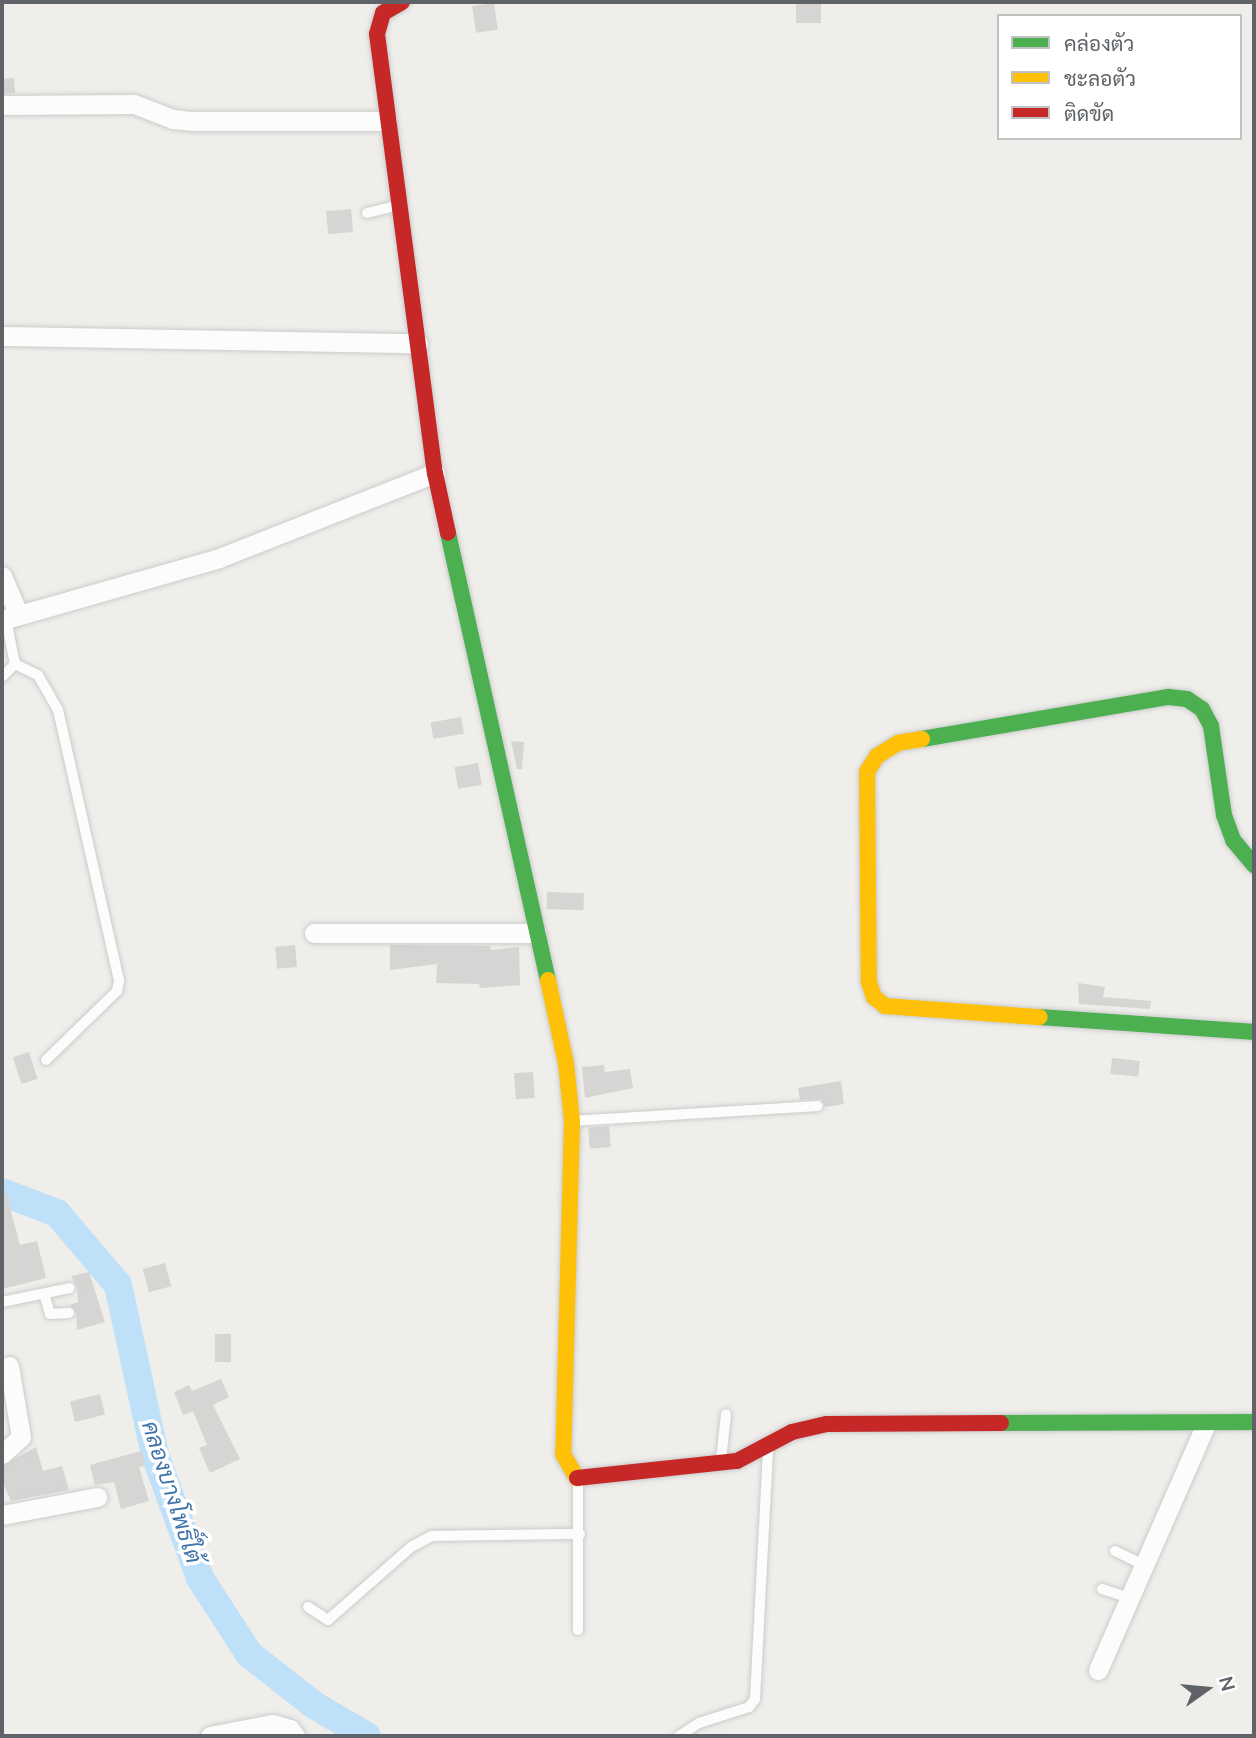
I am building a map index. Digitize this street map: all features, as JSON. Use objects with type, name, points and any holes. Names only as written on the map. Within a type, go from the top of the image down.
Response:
[{"type":"street","points":[[402,2],[383,13],[377,34],[435,473],[566,1063],[572,1121],[563,1454],[578,1479],[720,1464],[768,1447],[792,1432],[827,1424],[1254,1422]]},
{"type":"street","points":[[2,105],[134,104],[173,119],[193,121],[387,121]]},
{"type":"street","points":[[2,336],[418,344]]},
{"type":"street","points":[[2,576],[9,617],[219,558],[435,473]]},
{"type":"street","points":[[1254,865],[1233,840],[1224,815],[1211,726],[1202,709],[1187,699],[1168,697],[898,743],[877,756],[867,772],[869,982],[874,997],[885,1006],[1254,1032]]},
{"type":"street","points":[[314,933],[536,933]]},
{"type":"street","points":[[2,1454],[21,1437],[9,1366]]},
{"type":"street","points":[[1098,1670],[1206,1424]]},
{"type":"street","points":[[2,1514],[97,1497]]},
{"type":"street","points":[[210,1736],[272,1724],[290,1729],[295,1736]]},
{"type":"lane","points":[[367,214],[399,205]]},
{"type":"lane","points":[[9,617],[15,664]]},
{"type":"lane","points":[[2,677],[15,664]]},
{"type":"lane","points":[[15,664],[38,675],[58,710],[119,981],[117,991],[46,1060]]},
{"type":"lane","points":[[572,1121],[818,1107]]},
{"type":"lane","points":[[2,1302],[70,1288]]},
{"type":"lane","points":[[44,1294],[50,1314],[69,1313]]},
{"type":"lane","points":[[720,1464],[726,1414]]},
{"type":"lane","points":[[679,1736],[699,1723],[748,1707],[755,1699],[768,1447]]},
{"type":"lane","points":[[578,1479],[578,1630]]},
{"type":"lane","points":[[308,1607],[328,1620],[411,1548],[432,1536],[580,1534]]},
{"type":"lane","points":[[1115,1551],[1144,1565]]},
{"type":"lane","points":[[1102,1589],[1130,1598]]},
{"type":"building","points":[[796,2],[821,2],[821,23],[796,23]]},
{"type":"building","points":[[494,3],[498,30],[476,33],[472,6]]},
{"type":"building","points":[[14,78],[15,93],[3,94],[2,79]]},
{"type":"building","points":[[351,209],[353,232],[328,234],[326,211]]},
{"type":"building","points":[[461,717],[464,734],[433,739],[430,722]]},
{"type":"building","points":[[511,741],[524,742],[522,769],[517,769]]},
{"type":"building","points":[[478,763],[482,785],[458,789],[454,767]]},
{"type":"building","points":[[547,892],[584,893],[583,910],[546,909]]},
{"type":"building","points":[[295,945],[297,967],[277,969],[275,947]]},
{"type":"building","points":[[390,945],[490,946],[491,950],[519,947],[520,985],[480,988],[479,984],[436,983],[437,964],[390,970]]},
{"type":"building","points":[[1078,983],[1105,987],[1103,997],[1151,1001],[1150,1009],[1079,1004]]},
{"type":"building","points":[[29,1052],[38,1079],[21,1084],[13,1057]]},
{"type":"building","points":[[1112,1058],[1140,1061],[1138,1077],[1110,1074]]},
{"type":"building","points":[[604,1065],[605,1072],[630,1069],[633,1088],[585,1098],[582,1067]]},
{"type":"building","points":[[533,1072],[535,1098],[516,1099],[514,1073]]},
{"type":"building","points":[[841,1081],[844,1104],[825,1107],[821,1099],[800,1100],[798,1088]]},
{"type":"building","points":[[609,1126],[611,1147],[590,1149],[588,1128]]},
{"type":"building","points":[[6,1193],[20,1245],[37,1241],[46,1278],[2,1289],[2,1194]]},
{"type":"building","points":[[165,1263],[171,1286],[149,1292],[143,1269]]},
{"type":"building","points":[[89,1272],[105,1322],[77,1330],[76,1312],[70,1305],[78,1302],[77,1287],[71,1276]]},
{"type":"building","points":[[215,1334],[231,1334],[231,1362],[215,1362]]},
{"type":"building","points":[[221,1379],[229,1397],[213,1405],[240,1459],[210,1473],[199,1448],[207,1445],[193,1411],[183,1415],[174,1392],[189,1385],[192,1391]]},
{"type":"building","points":[[100,1394],[105,1414],[75,1422],[70,1401]]},
{"type":"building","points":[[36,1447],[43,1471],[62,1466],[69,1490],[11,1501],[2,1481],[2,1466]]},
{"type":"building","points":[[141,1451],[145,1466],[139,1467],[149,1501],[121,1509],[114,1482],[95,1485],[90,1465]]},
{"type":"waterway","name":"คลองบางโพธิ์ใต้","points":[[2,1192],[57,1213],[118,1285],[155,1455],[200,1578],[249,1654],[314,1705],[367,1736]]},
{"type":"traffic: fast","points":[[448,533],[548,980]]},
{"type":"traffic: fast","points":[[922,739],[1168,697],[1187,699],[1202,709],[1211,726],[1224,815],[1233,840],[1254,865]]},
{"type":"traffic: fast","points":[[1040,1017],[1254,1032]]},
{"type":"traffic: fast","points":[[1001,1423],[1254,1422]]},
{"type":"traffic: slow","points":[[922,739],[898,743],[877,756],[867,772],[869,982],[874,997],[885,1006],[1040,1017]]},
{"type":"traffic: slow","points":[[548,980],[566,1063],[572,1121],[563,1454],[577,1478]]},
{"type":"traffic: jam","points":[[402,2],[383,13],[377,34],[435,473],[448,533]]},
{"type":"traffic: jam","points":[[577,1478],[737,1461],[792,1432],[827,1424],[1001,1423]]}]
